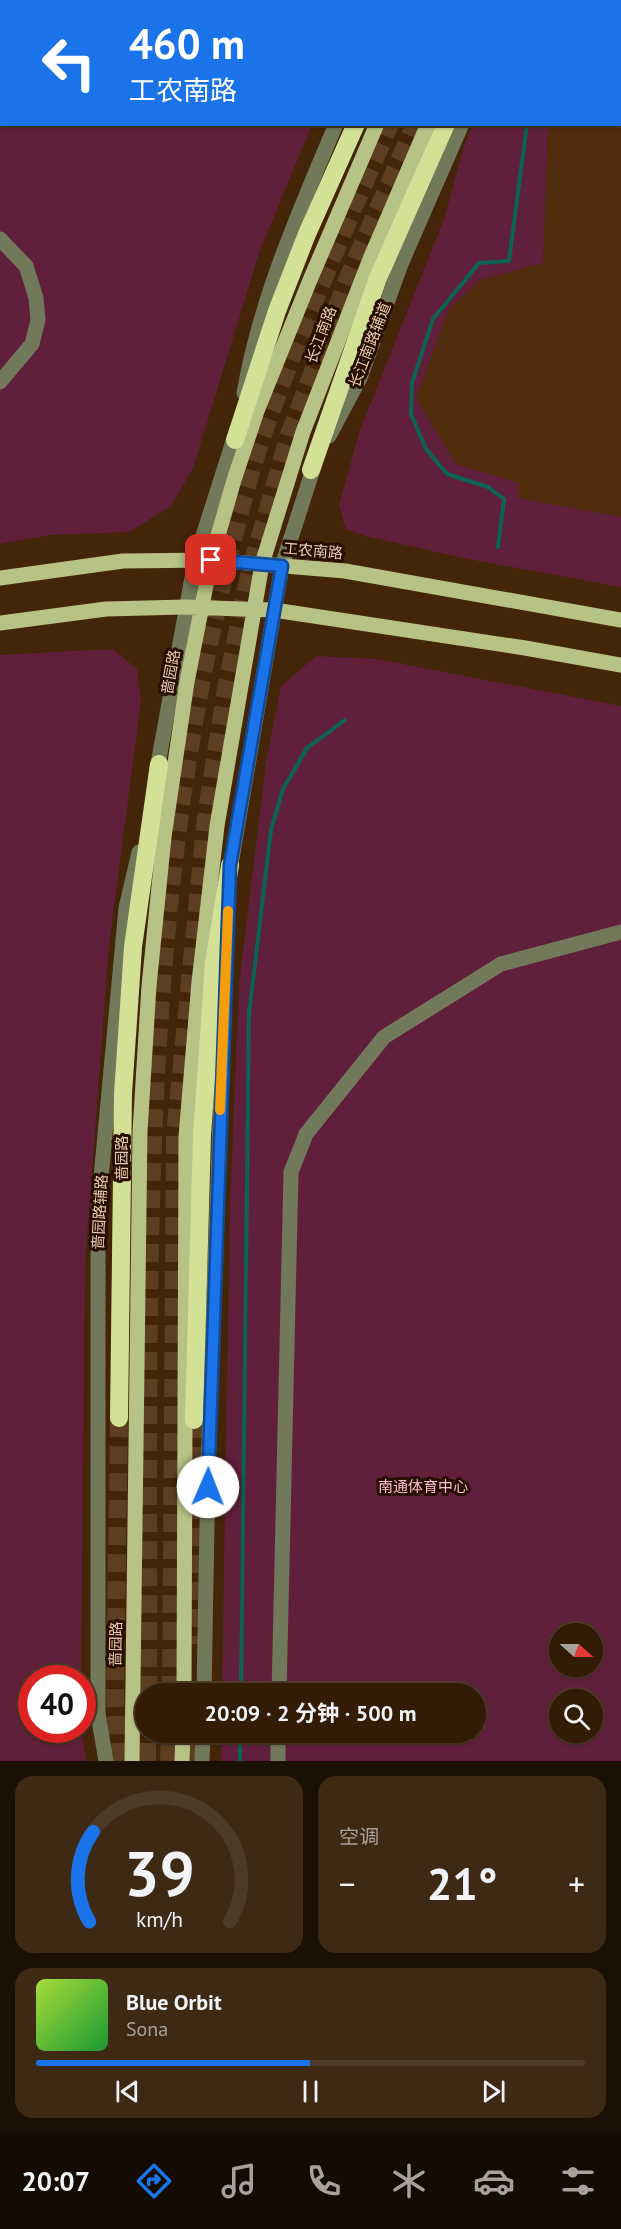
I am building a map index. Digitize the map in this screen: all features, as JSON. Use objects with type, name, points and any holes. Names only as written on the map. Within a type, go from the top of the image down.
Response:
[{"type":"highway","points":[[235,440],[277,312],[307,234],[355,126]]},
{"type":"highway","points":[[311,470],[378,278],[445,126]]},
{"type":"highway","points":[[119,1418],[123,1094],[134,948],[159,764]]},
{"type":"highway","points":[[194,1420],[202,1136],[214,963],[230,865]]},
{"type":"main road","name":"长江南路","points":[[211,560],[257,411],[376,126]]},
{"type":"main road","name":"长江南路","points":[[262,564],[303,432],[370,259],[427,126]]},
{"type":"main road","name":"工农南路","points":[[0,578],[123,561],[211,560],[345,571],[621,620]]},
{"type":"main road","name":"啬园路","points":[[132,1761],[140,1120],[148,986],[164,837],[187,682],[193,608],[211,560]]},
{"type":"main road","points":[[184,1683],[186,1137],[199,982],[217,826],[236,703],[262,564]]},
{"type":"main road","points":[[0,623],[106,609],[274,610],[503,644],[621,665]]},
{"type":"main road","points":[[182,1761],[183,1743]]},
{"type":"street","points":[[195,561],[235,440],[252,347],[278,262],[335,126]]},
{"type":"street","name":"长江南路辅道","points":[[282,566],[311,470],[360,378],[401,264],[461,126]]},
{"type":"street","points":[[0,239],[26,266],[36,298],[38,320],[32,344],[0,382]]},
{"type":"street","name":"啬园路辅路","points":[[106,1761],[98,1714],[98,1210],[126,908],[193,608],[195,561]]},
{"type":"street","points":[[204,1683],[208,1469],[230,865],[282,566]]},
{"type":"street","points":[[279,1683],[291,1172],[306,1134],[384,1037],[501,964],[621,932]]},
{"type":"street","points":[[202,1761],[203,1743]]},
{"type":"street","points":[[278,1743],[278,1761]]},
{"type":"shaded area","points":[[548,126],[621,126],[621,517],[517,498],[518,483],[456,464],[416,398],[449,309],[480,280],[543,263]]},
{"type":"green space","points":[[0,126],[312,126],[260,250],[193,468],[171,506],[129,532],[49,535],[0,544]]},
{"type":"green space","points":[[473,126],[548,126],[543,263],[480,280],[449,309],[416,398],[456,464],[519,483],[518,498],[621,517],[621,587],[468,559],[366,536],[346,529],[339,505],[359,433],[444,219],[465,143]]},
{"type":"green space","points":[[113,649],[137,669],[141,701],[109,945],[85,1263],[81,1665],[18,1665],[18,1743],[84,1743],[86,1761],[0,1761],[0,655]]},
{"type":"green space","name":"南通体育中心","points":[[316,656],[376,659],[621,706],[621,1761],[221,1761],[221,1743],[486,1743],[486,1683],[222,1683],[230,1207],[239,985],[266,762],[281,686]]},
{"type":"waterway","points":[[498,547],[504,499],[488,487],[447,474],[426,449],[411,414],[412,383],[433,319],[479,263],[509,261],[527,126]]},
{"type":"waterway","points":[[241,1683],[249,1014],[271,830],[283,789],[307,748],[345,720]]},
{"type":"waterway","points":[[240,1743],[240,1761]]},
{"type":"tunnel","points":[[148,1683],[149,1273],[153,1133],[161,993],[175,854],[195,715],[224,578],[256,455],[313,305],[389,126]]},
{"type":"tunnel","points":[[171,1683],[175,1135],[206,817],[226,688],[249,575],[289,435],[349,275],[414,126]]},
{"type":"tunnel","points":[[118,1761],[115,1691],[119,1418]]},
{"type":"tunnel","points":[[194,1420],[198,1644]]},
{"type":"tunnel","points":[[147,1743],[147,1761]]},
{"type":"tunnel","points":[[169,1761],[170,1743]]},
{"type":"tunnel","points":[[194,1761],[195,1743]]},
{"type":"slow traffic","points":[[220,1110],[228,911]]},
{"type":"route","points":[[208,1487],[230,865],[282,566],[211,560]]}]
